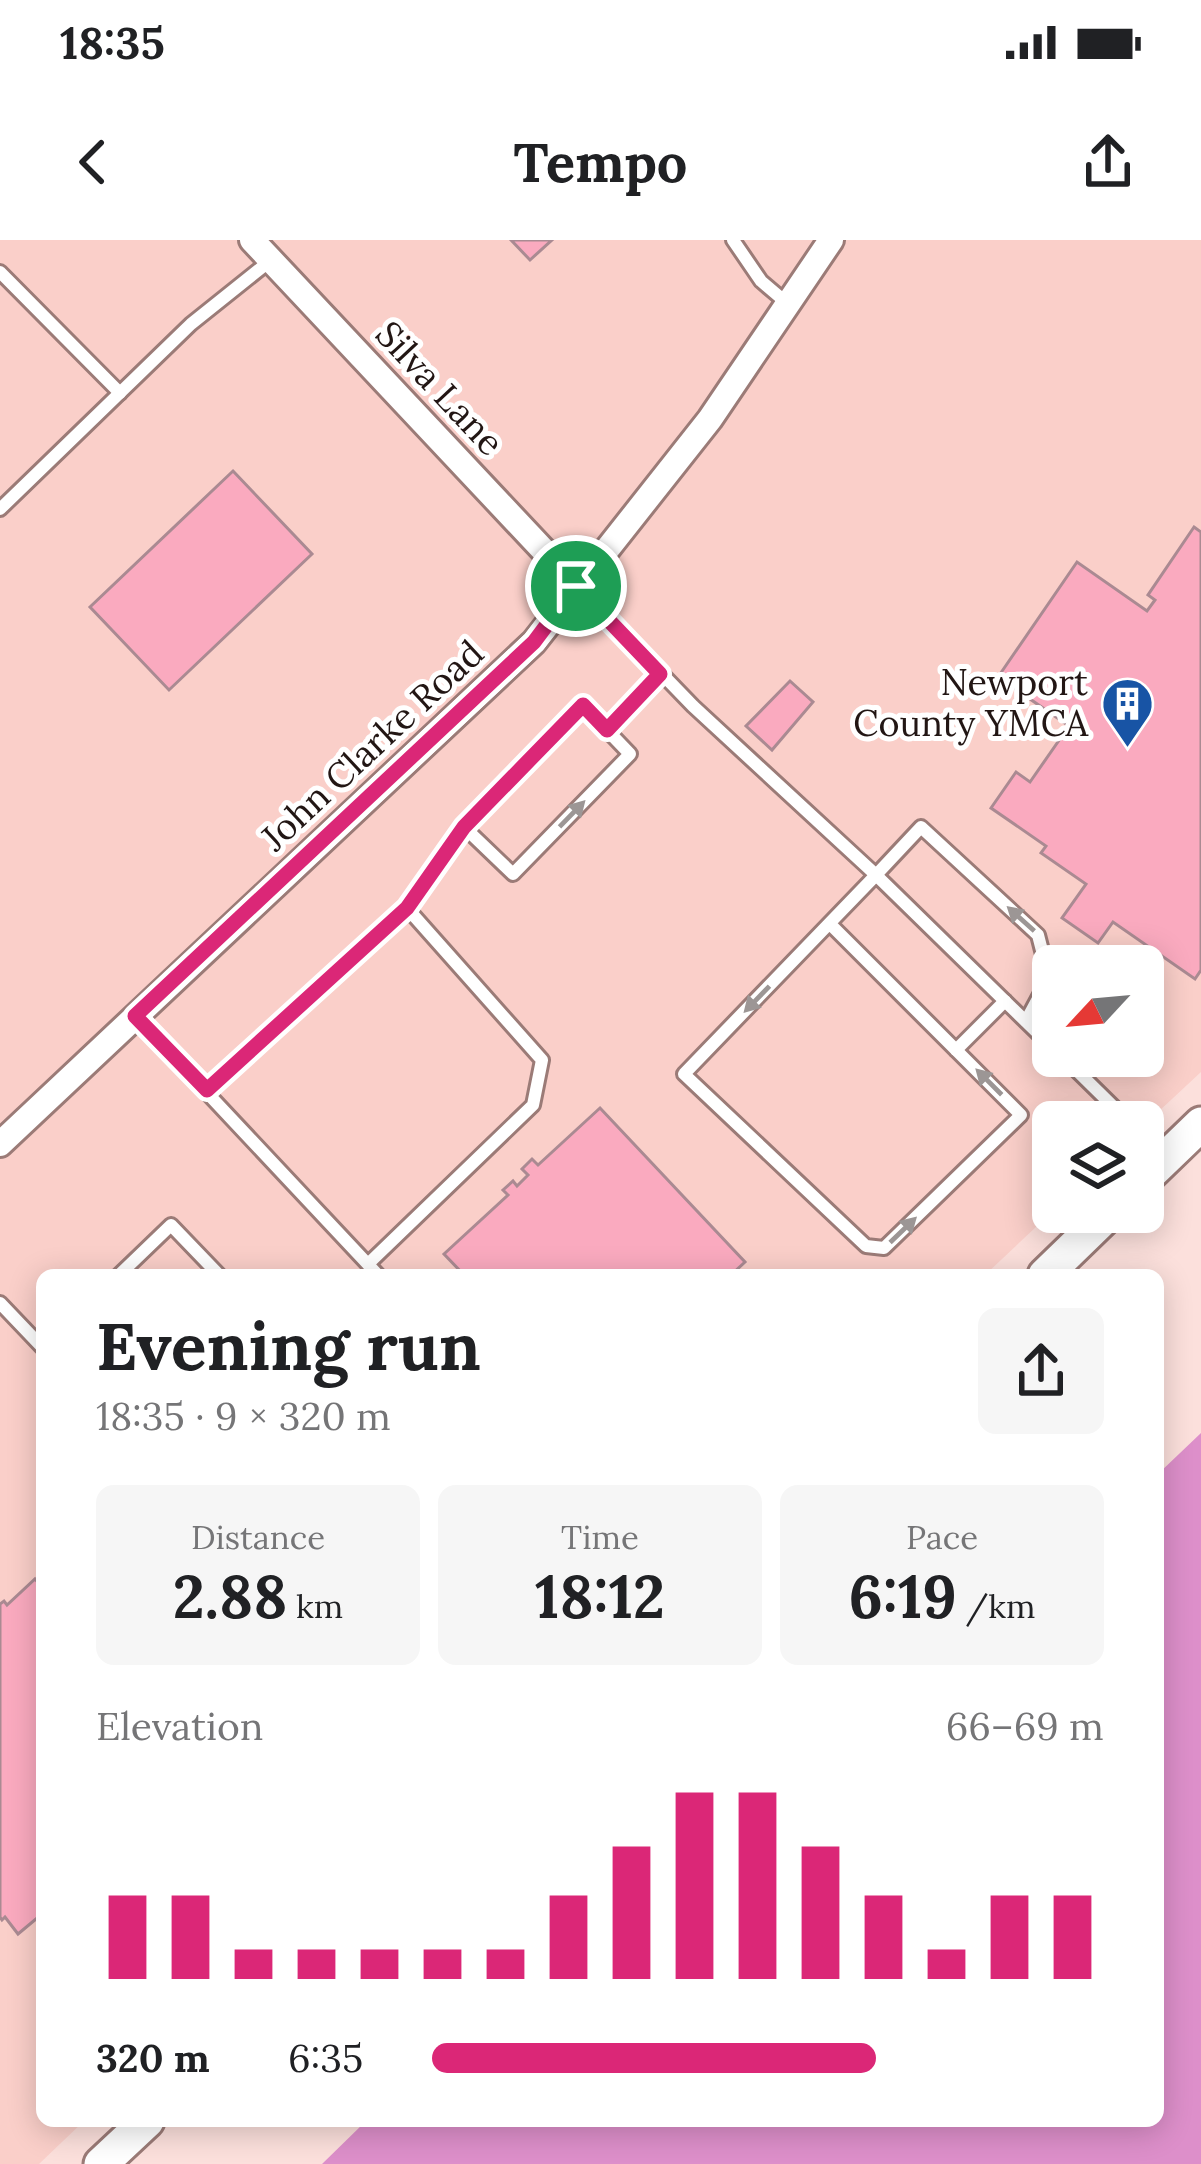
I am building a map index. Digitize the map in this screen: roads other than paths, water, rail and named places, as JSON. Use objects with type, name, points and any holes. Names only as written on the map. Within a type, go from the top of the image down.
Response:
[{"type":"main road","points":[[1164,1149],[1201,1124]]},
{"type":"main road","points":[[1051,1269],[1088,1233]]},
{"type":"main road","points":[[101,2164],[141,2127]]},
{"type":"street","name":"Silva Lane","points":[[252,240],[576,586]]},
{"type":"street","name":"John Clarke Road","points":[[0,1144],[534,642],[710,419],[831,240]]},
{"type":"lane","points":[[734,240],[761,281],[788,304]]},
{"type":"lane","points":[[0,509],[191,324],[271,260]]},
{"type":"lane","points":[[0,272],[120,393]]},
{"type":"lane","points":[[576,586],[660,674],[877,875],[1032,1028]]},
{"type":"lane","points":[[607,730],[660,674]]},
{"type":"lane","points":[[207,1090],[407,908],[464,827],[583,705],[630,754],[513,874],[464,827]]},
{"type":"lane","points":[[830,924],[1022,1114],[884,1248],[866,1246],[684,1074],[921,827],[1038,934],[1049,978],[1026,1022]]},
{"type":"lane","points":[[368,1264],[533,1105],[542,1060],[407,908]]},
{"type":"lane","points":[[956,1050],[1005,1001]]},
{"type":"lane","points":[[135,1016],[373,1269]]},
{"type":"lane","points":[[1083,1077],[1108,1101]]},
{"type":"lane","points":[[125,1269],[171,1225],[213,1269]]},
{"type":"lane","points":[[0,1303],[36,1341]]},
{"type":"place","name":"Newport County YMCA","points":[[1127,749]]}]
